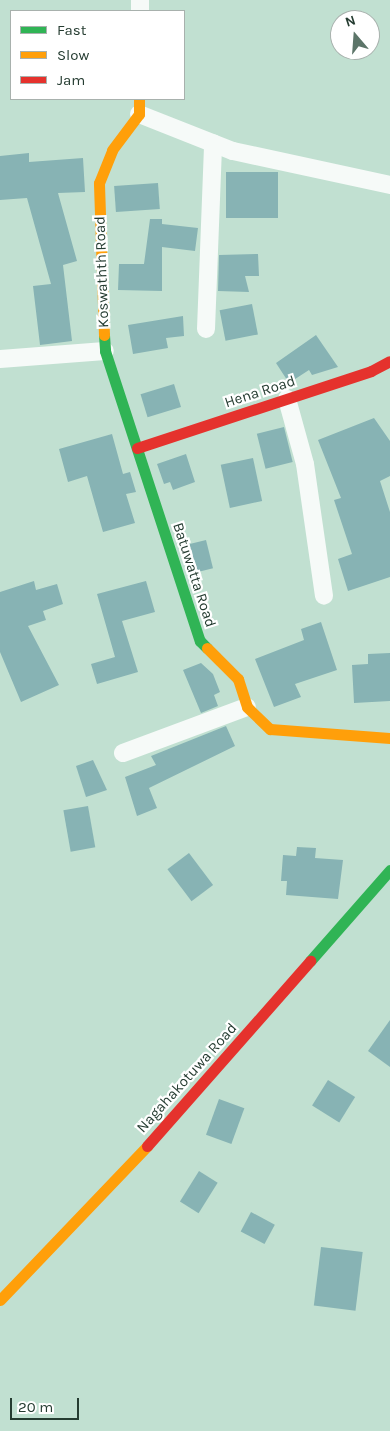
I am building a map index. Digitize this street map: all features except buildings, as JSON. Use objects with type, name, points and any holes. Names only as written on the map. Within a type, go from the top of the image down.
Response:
[{"type":"street","points":[[139,106],[233,151],[390,185]]},
{"type":"street","name":"Koswathth Road","points":[[105,352],[99,183],[112,150],[139,106]]},
{"type":"street","points":[[206,329],[213,143]]},
{"type":"street","points":[[0,359],[105,352]]},
{"type":"street","name":"Batuwatta Road","points":[[105,352],[200,641],[238,679],[247,707],[270,729],[390,738]]},
{"type":"street","name":"Hena Road","points":[[137,448],[287,399],[390,362]]},
{"type":"street","points":[[287,399],[305,464],[324,596]]},
{"type":"street","points":[[123,753],[247,707]]},
{"type":"street","name":"Nagahakotuwa Road","points":[[0,1300],[172,1120],[390,870]]},
{"type":"traffic: fast","points":[[104,335],[105,351],[200,641],[207,648]]},
{"type":"traffic: fast","points":[[310,961],[390,870]]},
{"type":"traffic: slow","points":[[104,335],[99,183],[112,150],[139,114],[139,100]]},
{"type":"traffic: slow","points":[[207,648],[238,679],[247,707],[270,729],[390,738]]},
{"type":"traffic: slow","points":[[0,1300],[147,1146]]},
{"type":"traffic: jam","points":[[137,448],[371,371],[390,361]]},
{"type":"traffic: jam","points":[[147,1146],[310,961]]}]
